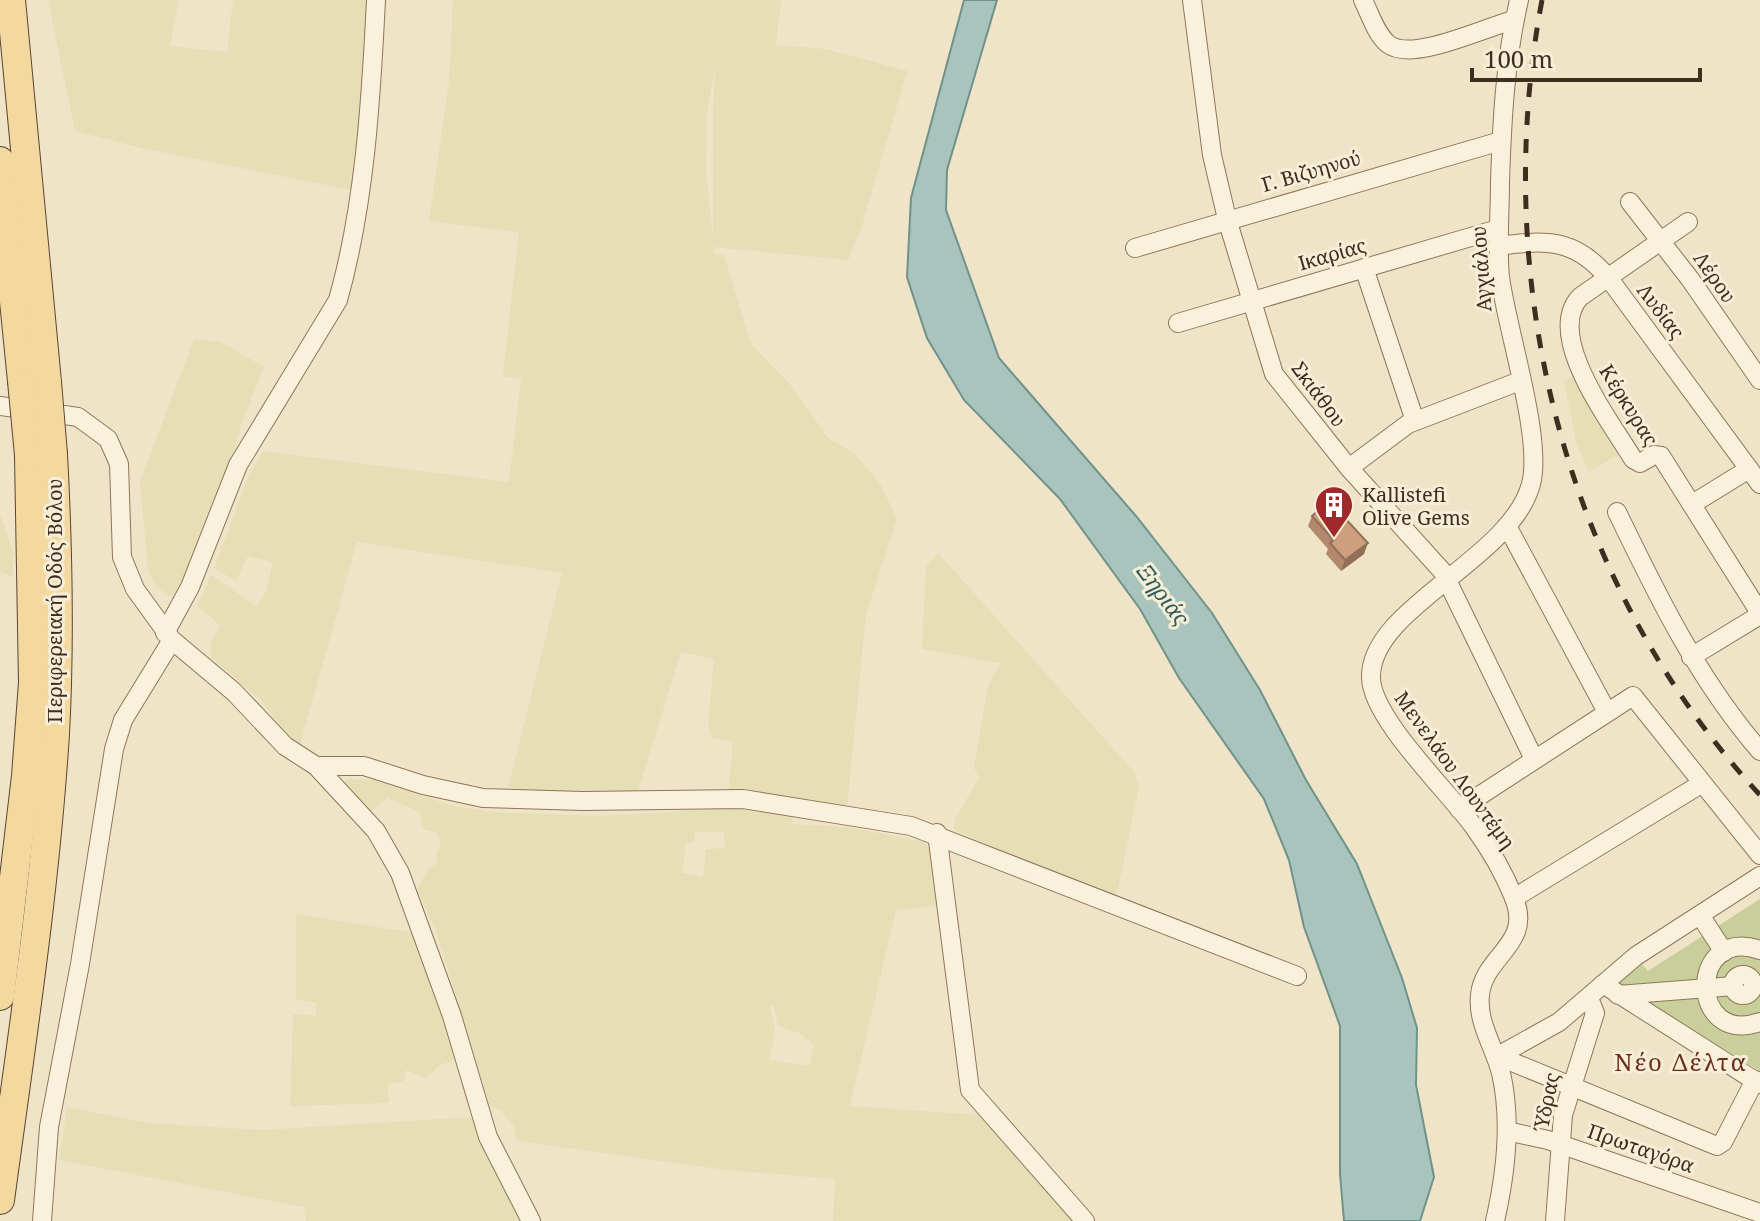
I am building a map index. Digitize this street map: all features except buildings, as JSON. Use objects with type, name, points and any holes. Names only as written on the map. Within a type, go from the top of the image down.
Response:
[{"type":"main road","name":"Περιφερειακή Οδός Βόλου","points":[[0,1200],[35,936],[53,764],[58,619],[35,381],[11,0]]},
{"type":"main road","name":"Περιφερειακή Οδός Βόλου","points":[[0,161],[8,321],[35,381]]},
{"type":"main road","name":"Περιφερειακή Οδός Βόλου","points":[[0,996],[26,776],[33,683],[41,454]]},
{"type":"street","points":[[42,1221],[49,1127],[80,964],[114,749],[123,720],[169,636],[238,465],[338,300],[347,270],[365,144],[376,0]]},
{"type":"street","name":"Σκιάθου","points":[[1192,0],[1207,124],[1227,219],[1278,381],[1349,468],[1430,555],[1448,581],[1534,759]]},
{"type":"street","points":[[1363,0],[1384,40],[1405,51],[1427,48],[1514,20]]},
{"type":"street","name":"Αγχιάλου","points":[[1507,526],[1529,491],[1534,463],[1507,328],[1498,238],[1505,67],[1519,0]]},
{"type":"street","name":"Γ. Βιζυηνού","points":[[1135,248],[1501,141]]},
{"type":"street","name":"Λέρου","points":[[1630,202],[1760,380]]},
{"type":"street","points":[[1607,276],[1688,222]]},
{"type":"street","name":"Ικαρίας","points":[[1178,323],[1364,268],[1498,238]]},
{"type":"street","name":"Λυδίας","points":[[1498,238],[1569,246],[1581,252],[1607,276],[1754,476],[1694,503]]},
{"type":"street","points":[[1364,268],[1415,421]]},
{"type":"street","name":"Κέρκυρας","points":[[1607,276],[1570,309],[1568,328],[1574,356],[1633,459],[1640,463],[1658,454],[1694,503],[1760,614]]},
{"type":"street","points":[[1349,468],[1415,421],[1520,381]]},
{"type":"street","points":[[0,406],[78,417],[108,439],[119,464],[119,535],[126,572],[169,636],[234,692],[285,746],[316,766],[376,831],[400,873],[448,1002],[488,1137],[531,1221]]},
{"type":"street","points":[[1617,512],[1670,622],[1716,698],[1760,751]]},
{"type":"street","points":[[1507,526],[1607,712]]},
{"type":"street","name":"Μενελάου Λουντέμη","points":[[1495,1221],[1507,1131],[1498,1057],[1481,1017],[1480,994],[1490,970],[1518,929],[1519,915],[1491,852],[1384,713],[1371,679],[1376,652],[1388,632],[1507,526]]},
{"type":"street","points":[[1691,657],[1760,614]]},
{"type":"street","points":[[1459,809],[1632,696],[1760,855]]},
{"type":"street","points":[[316,766],[364,766],[434,788],[520,801],[761,800],[937,833],[1297,976]]},
{"type":"street","points":[[1514,898],[1701,784]]},
{"type":"street","points":[[937,833],[970,1090],[1085,1221]]},
{"type":"street","points":[[1610,990],[1636,956],[1760,876]]},
{"type":"street","points":[[1700,915],[1724,952]]},
{"type":"street","points":[[1760,950],[1744,946],[1724,952],[1709,969],[1705,987],[1710,1006],[1726,1021],[1741,1026],[1760,1022]]},
{"type":"street","points":[[1744,986],[1760,958]]},
{"type":"street","points":[[1498,1057],[1559,1022],[1589,998],[1610,990],[1744,986]]},
{"type":"street","points":[[1744,986],[1760,1013]]},
{"type":"street","points":[[1498,1057],[1571,1084],[1717,1146],[1723,1142],[1758,1082],[1610,990]]},
{"type":"street","name":"Ύδρας","points":[[1555,1221],[1560,1144],[1571,1084],[1594,1018],[1595,1008],[1589,998]]},
{"type":"street","points":[[1709,1052],[1726,1021]]},
{"type":"street","name":"Πρωταγόρα","points":[[1507,1131],[1560,1144],[1760,1213]]},
{"type":"shaded area","points":[[48,0],[179,0],[170,46],[227,52],[233,0],[369,0],[364,97],[352,190],[146,149],[75,131]]},
{"type":"shaded area","points":[[453,0],[781,0],[776,45],[826,49],[907,71],[862,226],[848,260],[714,247],[714,254],[724,255],[751,344],[789,383],[828,438],[855,454],[881,485],[897,519],[866,614],[847,809],[728,794],[733,742],[712,738],[708,723],[714,659],[681,652],[638,792],[558,793],[508,787],[562,573],[357,542],[300,745],[286,735],[261,700],[211,658],[211,641],[221,626],[197,606],[211,575],[256,606],[266,592],[273,562],[248,556],[236,581],[214,568],[248,478],[263,451],[509,482],[521,379],[503,376],[519,232],[429,221],[449,81]],"holes":[[[715,66],[713,235],[706,173],[707,113]]]},
{"type":"shaded area","points":[[194,339],[221,342],[264,367],[243,420],[206,540],[176,594],[168,596],[153,582],[148,570],[140,482]]},
{"type":"shaded area","points":[[1578,373],[1623,452],[1589,472],[1576,442],[1564,382]]},
{"type":"shaded area","points":[[0,513],[13,552],[13,577],[0,571]]},
{"type":"shaded area","points":[[938,553],[1135,773],[1139,786],[1126,852],[1117,892],[1110,897],[954,830],[956,817],[979,778],[974,768],[988,686],[1000,663],[922,649],[926,567]]},
{"type":"shaded area","points":[[347,779],[373,780],[450,805],[492,812],[601,816],[736,808],[794,815],[792,824],[849,827],[924,842],[931,850],[937,906],[896,910],[850,1106],[978,1115],[1076,1221],[833,1221],[835,1179],[726,1170],[517,1141],[513,1125],[499,1109],[490,1107],[437,934],[417,889],[428,869],[437,863],[436,852],[441,847],[438,833],[423,829],[420,812],[388,798],[369,813],[341,788]],"holes":[[[695,832],[724,832],[725,848],[706,849],[703,877],[682,873],[686,842],[694,842]],[[770,1006],[774,1007],[778,1026],[799,1033],[814,1045],[809,1066],[769,1060],[775,1032]]]},
{"type":"shaded area","points":[[296,914],[421,934],[458,1059],[440,1065],[426,1079],[406,1070],[403,1082],[388,1084],[389,1103],[290,1106],[293,1014],[316,1016],[316,1003],[296,999]]},
{"type":"shaded area","points":[[67,1107],[148,1123],[261,1130],[475,1117],[526,1221],[306,1221],[304,1207],[59,1160]]},
{"type":"green space","points":[[1760,899],[1760,1071],[1616,984],[1642,964],[1648,971]]},
{"type":"water","name":"Ξηριάς","points":[[964,0],[997,0],[947,170],[946,210],[999,358],[1136,516],[1212,613],[1260,690],[1306,780],[1357,864],[1402,978],[1417,1028],[1416,1085],[1434,1177],[1420,1221],[1344,1221],[1340,1174],[1340,1026],[1304,927],[1289,860],[1264,799],[1179,678],[1140,609],[1060,499],[964,400],[927,338],[907,277],[911,198]]},
{"type":"railway","points":[[1542,0],[1528,106],[1526,213],[1536,319],[1558,423],[1591,524],[1636,621],[1692,711],[1760,795]]},
{"type":"place","name":"Kallistefi Olive Gems","points":[[1334,539]]},
{"type":"district","name":"Νέο Δέλτα","points":[[1681,1061]]}]
